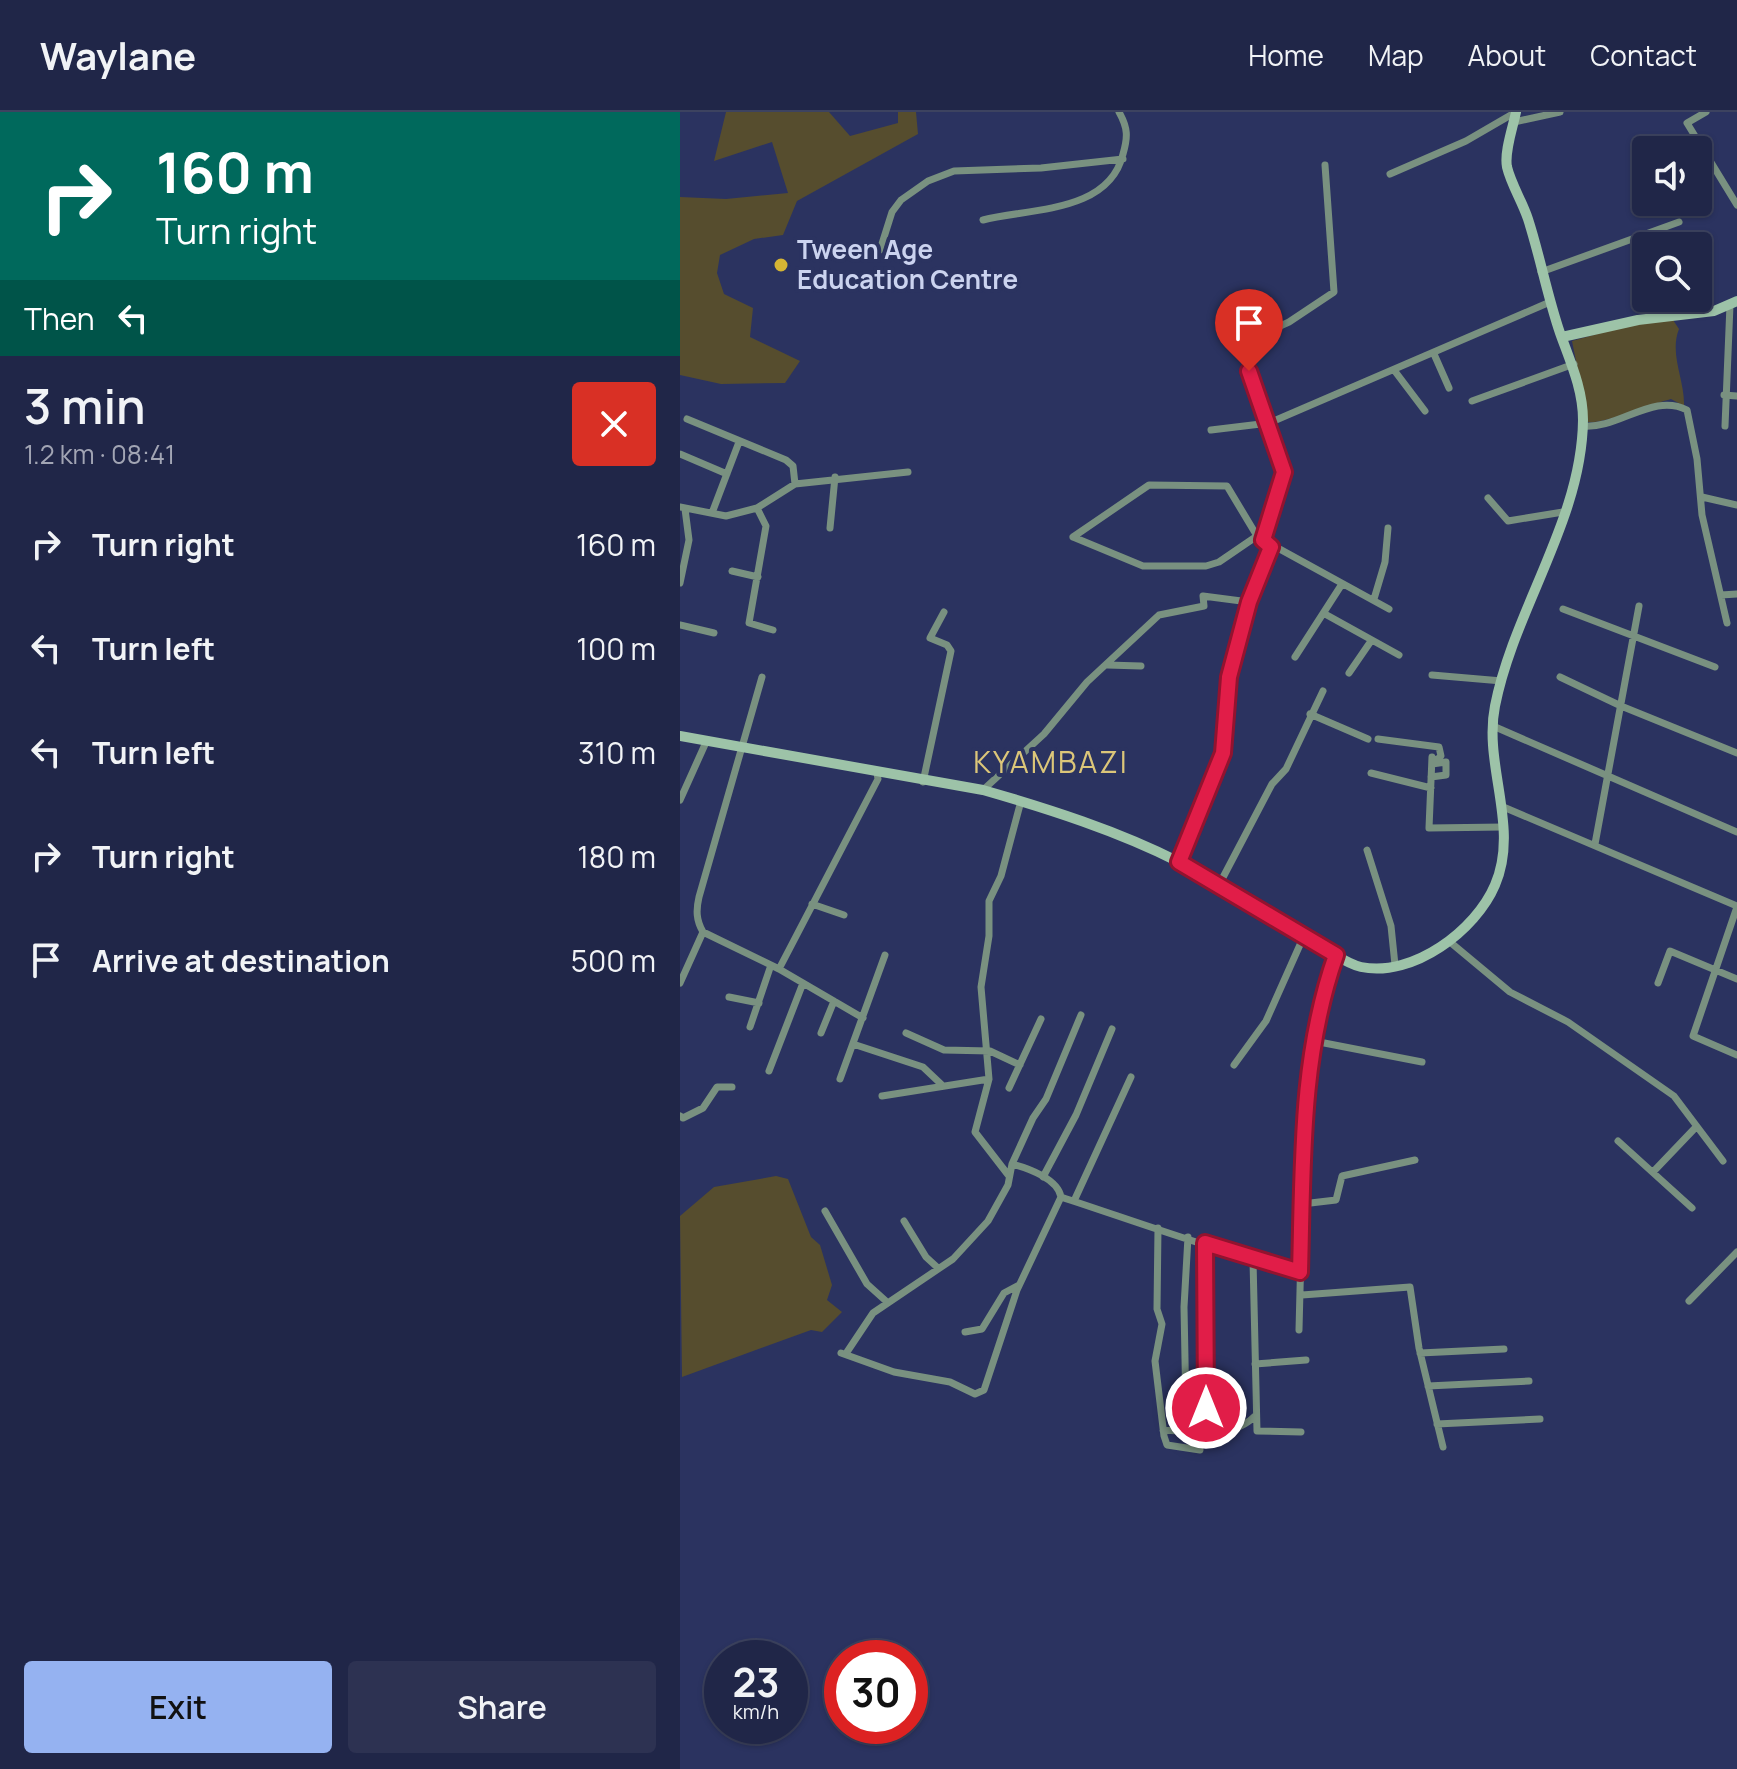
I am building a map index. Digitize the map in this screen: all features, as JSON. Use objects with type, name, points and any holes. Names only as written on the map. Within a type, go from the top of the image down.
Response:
[{"type":"street","points":[[983,220],[1052,208],[1085,197],[1108,183],[1123,159],[1128,132],[1119,112]]},
{"type":"street","points":[[1390,174],[1466,141],[1515,115],[1560,112]]},
{"type":"street","points":[[1706,112],[1687,123],[1737,205]]},
{"type":"street","points":[[680,736],[743,744],[923,782],[983,790],[1021,801],[1096,827],[1179,862],[1303,938],[1361,967],[1395,965],[1450,942],[1464,931],[1494,887],[1503,853],[1493,726],[1502,681],[1523,612],[1563,512],[1577,464],[1582,426],[1574,364],[1550,302],[1526,213],[1506,164],[1515,115]]},
{"type":"street","points":[[880,250],[892,212],[901,200],[928,181],[954,171],[1041,168],[1123,159]]},
{"type":"street","points":[[1325,165],[1334,292],[1289,322],[1239,345],[1284,472],[1260,538],[1219,562],[1206,566],[1143,566],[1073,537],[1149,485],[1227,486],[1260,538],[1271,547],[1389,609]]},
{"type":"street","points":[[1541,272],[1679,222]]},
{"type":"street","points":[[1211,430],[1269,423],[1550,302]]},
{"type":"street","points":[[1562,337],[1638,320],[1687,317],[1733,303],[1724,395],[1725,426]]},
{"type":"street","points":[[1434,354],[1449,388]]},
{"type":"street","points":[[1472,401],[1574,364]]},
{"type":"street","points":[[1394,370],[1425,411]]},
{"type":"street","points":[[1724,395],[1737,396]]},
{"type":"street","points":[[1582,426],[1599,426],[1665,404],[1687,410],[1702,497],[1702,515],[1727,623]]},
{"type":"street","points":[[687,419],[786,460],[793,466],[795,484]]},
{"type":"street","points":[[712,513],[739,442]]},
{"type":"street","points":[[680,454],[727,474]]},
{"type":"street","points":[[680,583],[689,540],[683,508],[726,516],[757,508],[795,484],[835,477],[908,472]]},
{"type":"street","points":[[830,528],[835,477]]},
{"type":"street","points":[[1702,497],[1737,505]]},
{"type":"street","points":[[1488,498],[1508,521],[1563,512]]},
{"type":"street","points":[[757,508],[766,526],[749,623],[773,630]]},
{"type":"street","points":[[1374,599],[1385,562],[1388,528]]},
{"type":"street","points":[[1179,862],[1223,753],[1229,677],[1249,602],[1271,547]]},
{"type":"street","points":[[732,571],[758,577]]},
{"type":"street","points":[[1295,657],[1342,584]]},
{"type":"street","points":[[1721,595],[1737,594]]},
{"type":"street","points":[[983,790],[1044,734],[1087,682],[1159,615],[1204,606],[1203,596],[1249,602]]},
{"type":"street","points":[[1595,844],[1639,606]]},
{"type":"street","points":[[1563,609],[1715,667]]},
{"type":"street","points":[[923,782],[951,651],[947,645],[930,638],[944,612]]},
{"type":"street","points":[[1325,614],[1399,655]]},
{"type":"street","points":[[680,625],[714,633]]},
{"type":"street","points":[[1349,673],[1371,641]]},
{"type":"street","points":[[1107,665],[1141,666]]},
{"type":"street","points":[[1432,675],[1502,681]]},
{"type":"street","points":[[680,983],[703,932],[696,911],[699,897],[762,677]]},
{"type":"street","points":[[1560,677],[1621,706],[1737,753]]},
{"type":"street","points":[[1219,885],[1272,784],[1286,769],[1323,691]]},
{"type":"street","points":[[1310,714],[1368,739]]},
{"type":"street","points":[[1493,726],[1737,832]]},
{"type":"street","points":[[1378,739],[1439,747],[1441,756],[1432,761]]},
{"type":"street","points":[[680,800],[707,740]]},
{"type":"street","points":[[1432,761],[1429,828],[1503,827]]},
{"type":"street","points":[[1431,777],[1446,775],[1446,762],[1432,761]]},
{"type":"street","points":[[750,1027],[775,967],[878,779],[877,773]]},
{"type":"street","points":[[1371,773],[1431,788]]},
{"type":"street","points":[[1009,1176],[975,1132],[989,1079],[981,987],[989,936],[989,901],[1001,876],[1021,801]]},
{"type":"street","points":[[1501,806],[1737,907],[1693,1036],[1737,1055]]},
{"type":"street","points":[[1367,850],[1391,926],[1395,965]]},
{"type":"street","points":[[812,904],[844,915]]},
{"type":"street","points":[[703,932],[775,967],[863,1018]]},
{"type":"street","points":[[1234,1065],[1266,1021],[1303,938]]},
{"type":"street","points":[[1450,942],[1510,992],[1568,1022],[1674,1096],[1723,1161]]},
{"type":"street","points":[[1658,983],[1670,951],[1737,979]]},
{"type":"street","points":[[840,1079],[885,955]]},
{"type":"street","points":[[1299,1330],[1305,1095],[1320,1001],[1336,955]]},
{"type":"street","points":[[769,1071],[803,983]]},
{"type":"street","points":[[729,997],[759,1003]]},
{"type":"street","points":[[821,1033],[834,1001]]},
{"type":"street","points":[[1012,1164],[1043,1177],[1057,1187],[1061,1197],[1019,1285],[980,1393],[945,1381],[894,1372],[844,1352],[873,1313],[953,1259],[988,1221],[1012,1164],[1046,1099],[1081,1015]]},
{"type":"street","points":[[1009,1088],[1041,1019]]},
{"type":"street","points":[[1043,1177],[1076,1115],[1112,1029]]},
{"type":"street","points":[[906,1033],[944,1050],[990,1051],[1020,1065]]},
{"type":"street","points":[[1314,1041],[1422,1062]]},
{"type":"street","points":[[853,1044],[923,1067],[942,1085]]},
{"type":"street","points":[[1074,1201],[1131,1077]]},
{"type":"street","points":[[882,1096],[989,1079]]},
{"type":"street","points":[[680,1116],[683,1118],[703,1108],[717,1087],[732,1087]]},
{"type":"street","points":[[1653,1172],[1696,1127]]},
{"type":"street","points":[[1618,1141],[1692,1208]]},
{"type":"street","points":[[1302,1204],[1336,1200],[1342,1176],[1415,1160]]},
{"type":"street","points":[[1061,1197],[1130,1223],[1158,1228],[1253,1260],[1300,1272]]},
{"type":"street","points":[[825,1211],[867,1284],[887,1302]]},
{"type":"street","points":[[904,1221],[926,1257],[938,1268]]},
{"type":"street","points":[[1158,1228],[1157,1309],[1162,1324],[1155,1361],[1163,1430],[1167,1445],[1200,1450]]},
{"type":"street","points":[[1186,1411],[1184,1307],[1188,1237]]},
{"type":"street","points":[[1205,1243],[1206,1408]]},
{"type":"street","points":[[1689,1301],[1737,1252]]},
{"type":"street","points":[[1253,1260],[1257,1431],[1301,1432]]},
{"type":"street","points":[[965,1332],[982,1329],[1004,1293],[1019,1285]]},
{"type":"street","points":[[1302,1295],[1410,1287],[1420,1353],[1443,1447]]},
{"type":"street","points":[[1420,1353],[1504,1349]]},
{"type":"street","points":[[1255,1364],[1306,1360]]},
{"type":"street","points":[[1428,1386],[1529,1381]]},
{"type":"street","points":[[1163,1430],[1219,1433],[1249,1424],[1256,1415]]},
{"type":"street","points":[[1437,1424],[1540,1419]]},
{"type":"shaded area","points":[[726,112],[829,112],[850,136],[898,123],[898,112],[916,112],[918,134],[797,201],[783,235],[754,239],[720,255],[717,273],[724,294],[753,308],[750,337],[800,361],[785,383],[721,384],[680,375],[680,197],[726,199],[788,193],[772,142],[714,161]]},
{"type":"shaded area","points":[[1673,320],[1679,329],[1676,357],[1684,406],[1671,399],[1588,422],[1572,341],[1636,323]]},
{"type":"shaded area","points":[[776,1176],[788,1179],[811,1237],[820,1245],[832,1285],[827,1300],[842,1312],[822,1332],[811,1330],[682,1377],[680,1216],[714,1187]]},
{"type":"place","name":"Tween Age Education Centre","points":[[781,265]]},
{"type":"district","name":"KYAMBAZI","points":[[1051,763]]},
{"type":"route","points":[[1206,1408],[1205,1243],[1300,1272],[1305,1095],[1320,1001],[1336,955],[1179,862],[1223,753],[1229,677],[1249,602],[1271,547],[1263,540],[1284,472],[1249,371]]}]
